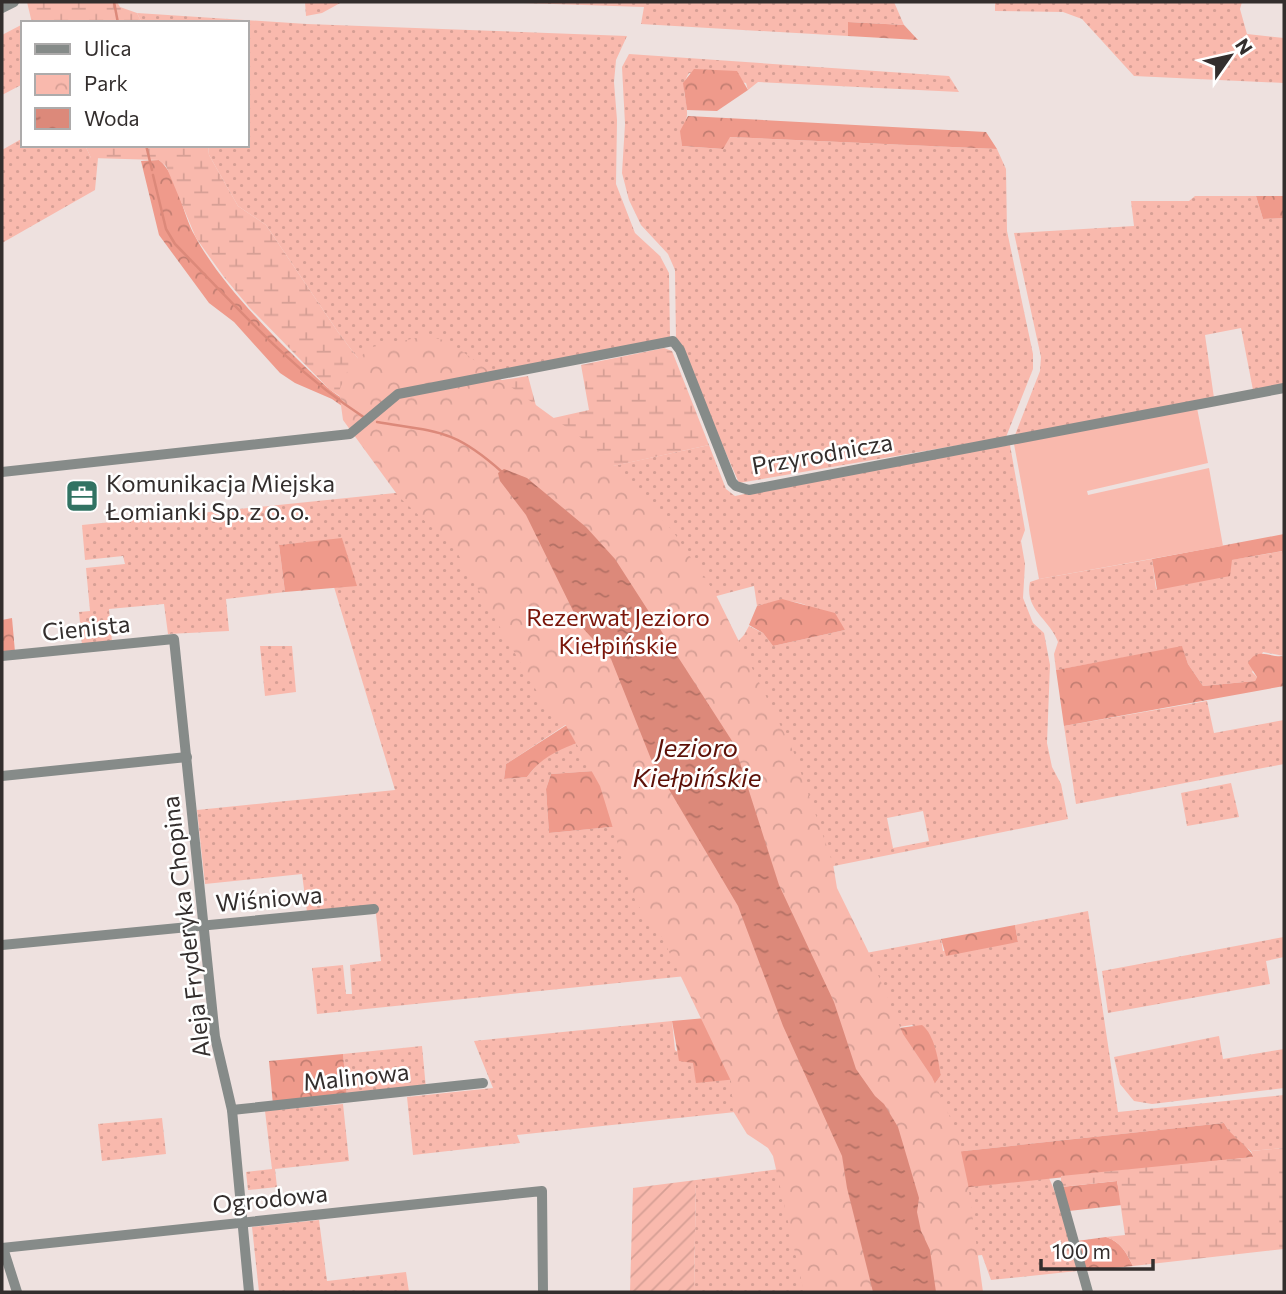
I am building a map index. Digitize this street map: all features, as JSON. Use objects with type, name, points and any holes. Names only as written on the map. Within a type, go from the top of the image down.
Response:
[{"type":"street","points":[[2,8],[14,2]]},
{"type":"street","name":"Przyrodnicza","points":[[2,472],[350,434],[398,394],[673,341],[680,350],[732,482],[749,490],[1284,388]]},
{"type":"street","name":"Cienista","points":[[2,656],[174,639]]},
{"type":"street","name":"Aleja Fryderyka Chopina","points":[[174,639],[215,1037],[232,1110],[249,1292]]},
{"type":"street","points":[[2,776],[187,757]]},
{"type":"street","name":"Wiśniowa","points":[[2,945],[373,909]]},
{"type":"street","name":"Malinowa","points":[[232,1110],[483,1083]]},
{"type":"street","points":[[1058,1185],[1088,1292]]},
{"type":"street","name":"Ogrodowa","points":[[3,1248],[542,1191],[542,1292]]},
{"type":"street","points":[[3,1248],[17,1292]]},
{"type":"green space","points":[[27,2],[117,2],[120,7],[137,13],[141,21],[32,21]]},
{"type":"green space","points":[[305,2],[342,2],[322,13],[306,16]]},
{"type":"green space","points":[[495,2],[894,2],[904,25],[849,22],[848,36],[641,24],[644,7]]},
{"type":"green space","points":[[995,2],[1242,2],[1240,9],[1247,34],[1284,38],[1284,83],[1134,76],[1082,19],[1063,12],[995,11]]},
{"type":"green space","points":[[137,13],[307,24],[627,36],[616,60],[614,82],[617,120],[616,184],[635,233],[660,256],[669,273],[670,337],[396,391],[387,397],[338,332],[266,225],[238,206],[209,155],[208,147],[248,147],[248,21],[141,21]]},
{"type":"green space","points":[[848,22],[904,25],[918,40],[848,36]]},
{"type":"green space","points":[[21,25],[21,85],[2,95],[2,35]]},
{"type":"green space","points":[[629,54],[949,76],[959,92],[758,82],[748,90],[746,83],[689,73],[684,88],[687,116],[682,146],[722,149],[729,137],[997,149],[1006,169],[1007,231],[1033,354],[1033,369],[1006,437],[739,483],[676,339],[675,270],[668,254],[641,225],[629,200],[622,173],[625,124],[622,67]]},
{"type":"green space","points":[[694,69],[737,71],[748,90],[717,111],[687,110],[683,83]]},
{"type":"green space","points":[[688,116],[986,132],[997,149],[730,137],[723,149],[682,146],[680,131]]},
{"type":"green space","points":[[21,139],[21,147],[86,147],[91,158],[98,158],[95,190],[2,243],[2,150]]},
{"type":"green space","points":[[86,147],[208,147],[209,155],[238,206],[266,225],[338,332],[387,397],[369,414],[330,390],[249,307],[196,238],[166,166],[159,160],[91,158]]},
{"type":"green space","points":[[159,160],[171,175],[190,227],[221,276],[274,336],[328,388],[369,414],[349,411],[332,399],[295,383],[280,373],[234,322],[209,303],[159,235],[141,161]]},
{"type":"green space","points":[[1195,196],[1256,196],[1263,219],[1284,218],[1284,385],[1253,390],[1241,328],[1205,335],[1214,398],[1015,435],[1040,371],[1041,357],[1014,233],[1134,226],[1131,201],[1189,201]]},
{"type":"green space","points":[[1256,196],[1284,196],[1284,218],[1263,219]]},
{"type":"green space","name":"Rezerwat Jezioro Kiełpińskie","points":[[426,336],[448,341],[595,448],[672,530],[715,593],[794,753],[833,864],[837,888],[868,951],[903,1034],[932,1077],[957,1133],[968,1184],[983,1292],[804,1292],[773,1156],[768,1148],[747,1134],[733,1111],[731,1081],[660,933],[636,903],[600,786],[564,722],[540,697],[455,549],[399,497],[343,420],[339,391],[350,365],[372,347]]},
{"type":"green space","points":[[664,348],[672,351],[709,445],[586,472],[471,385],[528,376],[540,421],[589,410],[581,365]]},
{"type":"green space","points":[[1197,408],[1208,463],[1087,491],[1088,495],[1209,468],[1223,546],[1039,579],[1014,444]]},
{"type":"green space","points":[[385,436],[439,436],[468,487],[447,490],[476,526],[496,522],[517,548],[566,633],[564,653],[577,696],[573,720],[506,764],[504,779],[527,777],[546,757],[568,746],[591,743],[618,747],[622,742],[603,710],[594,684],[619,702],[647,765],[644,784],[645,808],[670,876],[653,878],[697,975],[725,976],[735,984],[745,1000],[746,1007],[733,1028],[721,1040],[713,1040],[696,975],[317,1014],[312,968],[343,965],[346,994],[352,994],[350,965],[381,961],[375,905],[307,912],[302,874],[205,884],[197,810],[395,790],[334,587],[356,585],[342,539],[279,545],[285,592],[226,599],[229,631],[168,634],[164,604],[109,609],[112,642],[82,645],[79,612],[90,611],[86,568],[125,564],[123,556],[85,560],[82,525],[405,492]],"holes":[[[622,769],[634,789],[648,839],[625,842],[622,826],[549,833],[546,789],[551,774]]]},
{"type":"green space","points":[[709,445],[726,489],[735,496],[873,467],[1010,445],[1025,530],[1021,541],[1025,564],[1023,598],[1033,623],[1044,633],[1050,665],[1047,743],[1052,767],[1061,784],[1068,819],[799,873],[585,472]],"holes":[[[754,586],[757,606],[784,601],[804,604],[845,630],[773,646],[763,633],[749,626],[725,655],[713,597]],[[923,811],[929,841],[893,848],[887,818]]]},
{"type":"green space","points":[[1284,534],[1284,558],[1282,551],[1232,560],[1230,576],[1157,590],[1152,559]]},
{"type":"green space","points":[[342,538],[357,586],[285,592],[279,545]]},
{"type":"green space","points":[[1283,551],[1284,656],[1263,652],[1252,672],[1257,677],[1255,681],[1203,686],[1188,664],[1182,647],[1056,670],[1054,654],[1058,642],[1034,607],[1029,592],[1030,582],[1039,579],[1152,559],[1156,589],[1231,560]]},
{"type":"green space","points":[[782,599],[835,613],[845,630],[773,646],[763,633],[749,625],[757,606]]},
{"type":"green space","points":[[12,618],[15,652],[2,653],[2,620]]},
{"type":"green space","points":[[260,646],[292,646],[296,692],[265,696]]},
{"type":"green space","points":[[1182,646],[1188,664],[1203,686],[1255,681],[1257,677],[1248,663],[1260,654],[1284,656],[1284,686],[1064,726],[1056,670]]},
{"type":"green space","points":[[1207,701],[1214,733],[1284,720],[1284,764],[1076,804],[1064,726]]},
{"type":"green space","points":[[573,721],[587,740],[554,753],[527,777],[504,779],[506,764]]},
{"type":"green space","points":[[622,769],[622,826],[549,833],[546,789],[551,774]]},
{"type":"green space","points":[[1231,783],[1239,817],[1187,826],[1181,793]]},
{"type":"green space","points":[[1088,911],[1118,1112],[1284,1095],[1284,1148],[1251,1151],[1233,1137],[1224,1123],[917,1156],[908,1122],[941,1075],[931,1037],[912,1025],[854,1034],[855,955],[941,939],[943,951],[1018,942],[1015,925]]},
{"type":"green space","points":[[1015,925],[1018,942],[946,956],[941,939]]},
{"type":"green space","points":[[1284,937],[1284,957],[1266,961],[1270,984],[1108,1013],[1102,971]]},
{"type":"green space","points":[[706,1018],[790,1074],[696,1083],[693,1063],[679,1061],[672,1021]]},
{"type":"green space","points":[[672,1021],[675,1050],[693,1063],[790,1074],[867,1292],[694,1292],[696,1180],[803,1166],[782,1107],[517,1135],[520,1143],[413,1155],[407,1097],[493,1088],[474,1041]]},
{"type":"green space","points":[[922,1025],[933,1041],[939,1062],[941,1075],[934,1085],[854,1034]]},
{"type":"green space","points":[[1219,1036],[1223,1059],[1284,1049],[1284,1088],[1152,1104],[1134,1101],[1120,1084],[1114,1057]]},
{"type":"green space","points":[[422,1046],[426,1089],[347,1097],[343,1054]]},
{"type":"green space","points":[[343,1054],[347,1097],[273,1105],[269,1061]]},
{"type":"green space","points":[[343,1104],[349,1161],[275,1169],[277,1187],[248,1190],[246,1172],[272,1169],[265,1111]]},
{"type":"green space","points":[[162,1118],[166,1154],[102,1161],[98,1124]]},
{"type":"green space","points":[[1224,1123],[1254,1157],[923,1192],[917,1156]]},
{"type":"green space","points":[[1284,1148],[1284,1249],[1133,1266],[1122,1248],[1106,1237],[1125,1235],[1117,1181],[1061,1187],[1061,1176],[1253,1157],[1251,1151]]},
{"type":"green space","points":[[1049,1178],[1064,1213],[1077,1271],[991,1280],[982,1255],[937,1260],[923,1192]]},
{"type":"green space","points":[[696,1180],[694,1292],[630,1292],[633,1188]]},
{"type":"green space","points":[[1117,1181],[1122,1205],[1069,1211],[1061,1187]]},
{"type":"green space","points":[[319,1220],[327,1281],[406,1272],[409,1292],[259,1292],[252,1227]]},
{"type":"green space","points":[[1106,1237],[1122,1248],[1133,1266],[1084,1271],[1077,1241]]},
{"type":"water","name":"Jezioro Kiełpińskie","points":[[504,469],[527,478],[586,527],[615,559],[734,744],[779,885],[834,1002],[856,1069],[884,1104],[898,1127],[919,1198],[917,1212],[921,1231],[930,1250],[936,1292],[873,1292],[847,1188],[842,1156],[783,1026],[738,906],[651,759],[611,659],[580,625],[526,515],[500,481],[498,473]]},
{"type":"waterway","points":[[114,2],[118,21]]},
{"type":"waterway","points":[[146,147],[152,170]]},
{"type":"waterway","points":[[153,175],[166,229],[175,244],[289,359],[338,400],[365,418]]},
{"type":"waterway","points":[[377,422],[431,431],[457,440],[471,447],[502,472]]},
{"type":"place","name":"Komunikacja Miejska Łomianki Sp. z o. o.","points":[[82,496]]}]
